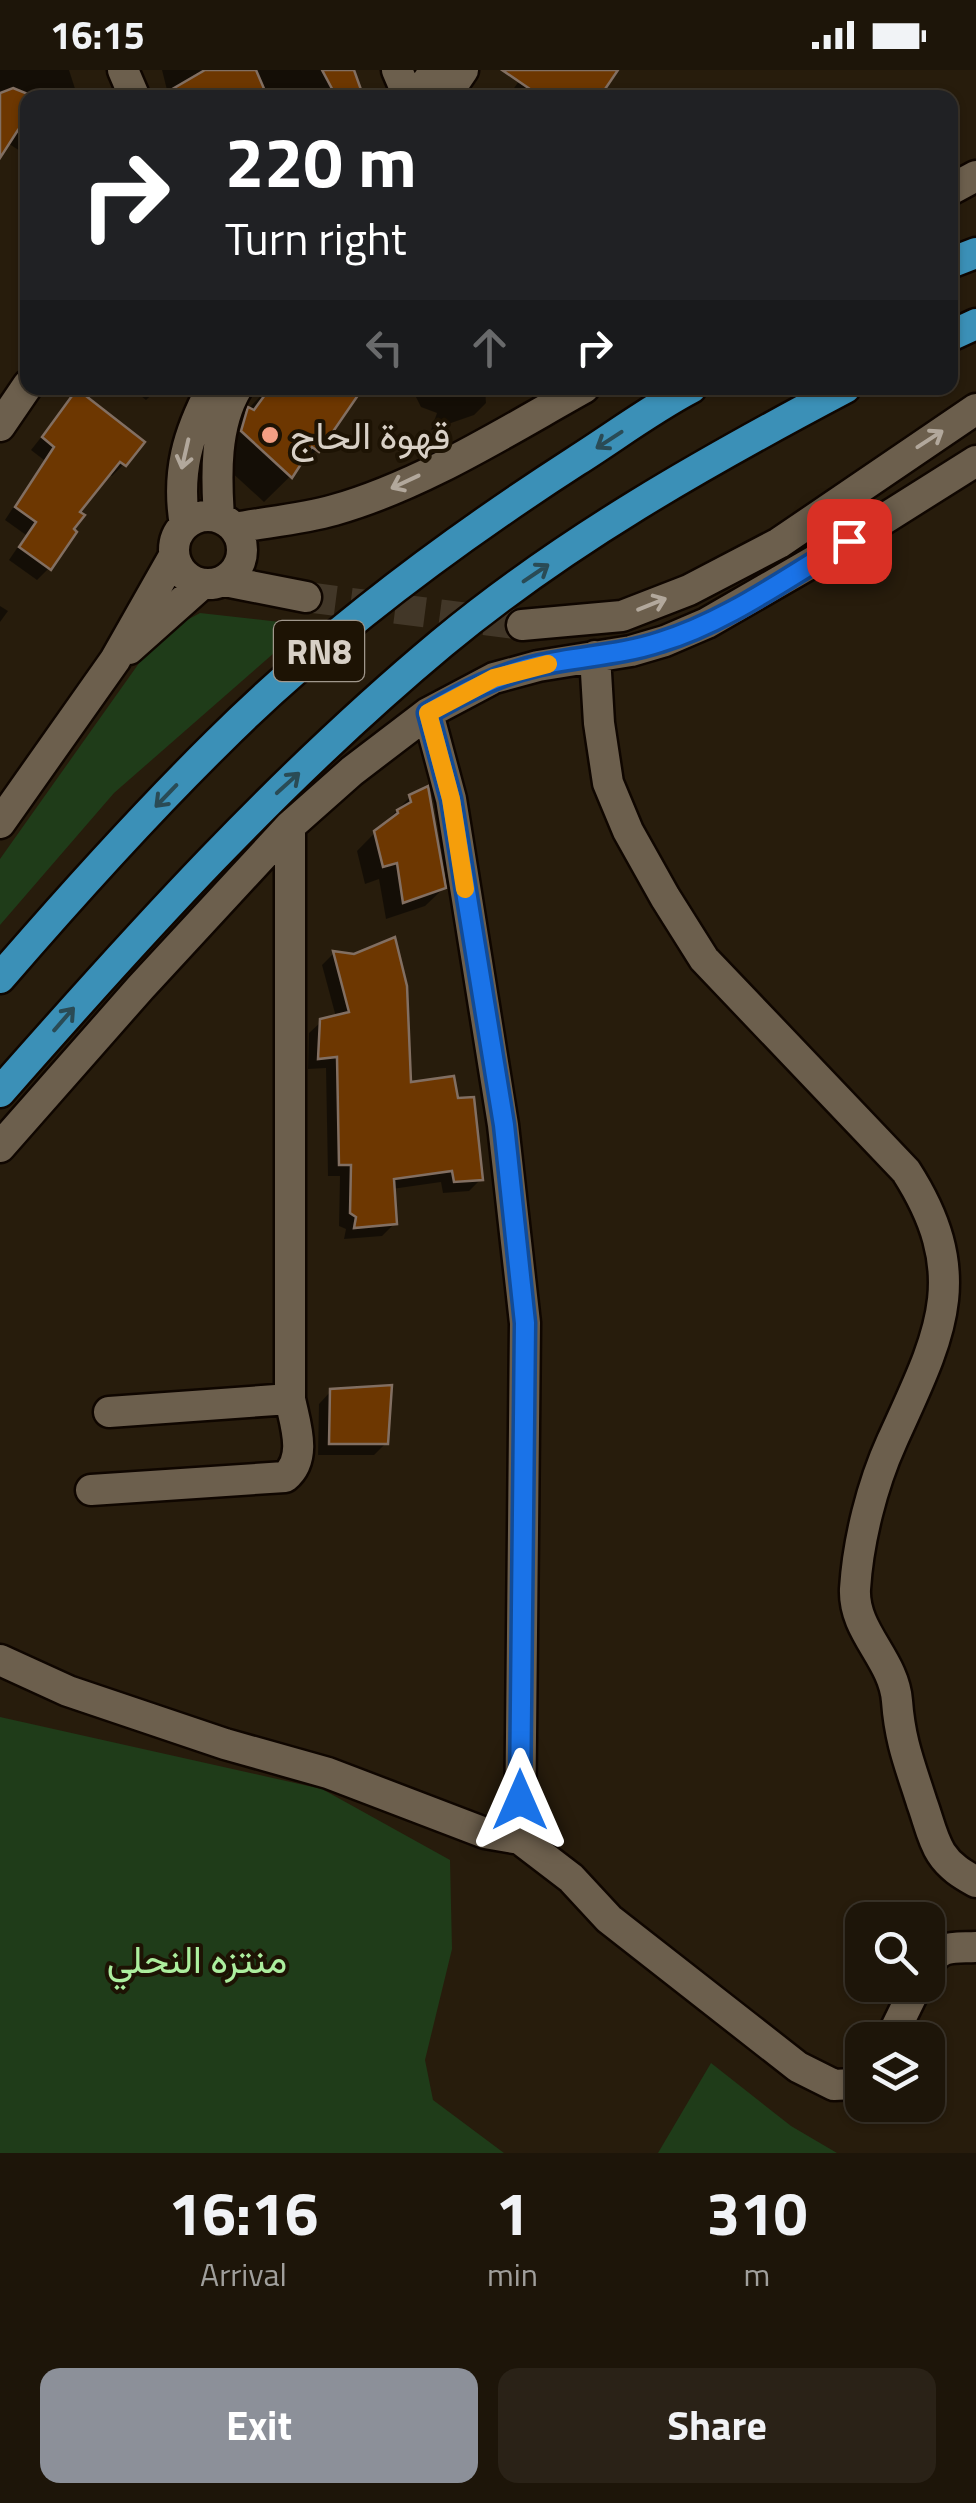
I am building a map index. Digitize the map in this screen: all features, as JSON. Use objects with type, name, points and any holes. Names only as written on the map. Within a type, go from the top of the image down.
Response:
[{"type":"highway","name":"RN8","points":[[0,978],[120,843],[218,741],[302,665],[434,560],[680,395]]},
{"type":"highway","name":"RN8","points":[[0,1092],[98,980],[254,815],[442,643],[529,577],[704,462],[832,395]]},
{"type":"street","points":[[419,90],[435,70]]},
{"type":"street","points":[[0,426],[21,395]]},
{"type":"street","points":[[208,395],[183,460],[180,496],[185,525],[174,545],[180,570],[190,579],[306,598]]},
{"type":"street","points":[[115,660],[239,567],[240,537],[227,523],[218,467],[225,416],[234,395]]},
{"type":"street","points":[[185,525],[207,516],[227,523],[336,510],[395,487],[538,399]]},
{"type":"street","points":[[522,625],[622,616],[688,590],[779,543],[976,409]]},
{"type":"street","points":[[0,1147],[290,826],[352,771],[428,713],[494,678],[665,641],[707,623],[879,524],[976,461]]},
{"type":"street","points":[[0,823],[115,660],[174,556]]},
{"type":"street","points":[[595,656],[608,783],[628,831],[665,897],[704,959],[906,1171],[928,1204],[942,1247],[945,1286],[939,1331],[921,1382],[890,1445],[875,1491],[855,1591],[859,1617],[892,1677],[902,1747],[940,1852],[954,1869],[976,1882]]},
{"type":"street","points":[[428,713],[451,799],[504,1125],[525,1323],[520,1839]]},
{"type":"street","points":[[91,1490],[285,1477],[299,1450],[290,1399],[290,826]]},
{"type":"street","points":[[109,1412],[290,1399]]},
{"type":"street","points":[[0,1660],[86,1697],[224,1744],[328,1773],[485,1832],[520,1839],[571,1878],[609,1919],[798,2067],[834,2085],[845,2084]]},
{"type":"street","points":[[945,1948],[976,1947]]},
{"type":"green space","points":[[200,613],[306,625],[114,793],[0,925],[0,859],[159,635]]},
{"type":"green space","name":"منتزه النحلي","points":[[0,1717],[322,1789],[450,1860],[452,1949],[425,2060],[433,2100],[504,2153],[0,2153]]},
{"type":"green space","points":[[711,2063],[791,2126],[837,2153],[658,2153]]},
{"type":"building","points":[[205,70],[256,70],[265,90],[171,90]]},
{"type":"building","points":[[322,70],[354,70],[361,90],[333,90]]},
{"type":"building","points":[[502,70],[618,70],[604,90],[531,90]]},
{"type":"building","points":[[13,88],[20,91],[20,131],[0,158],[0,93]]},
{"type":"building","points":[[73,395],[85,395],[145,442],[126,466],[120,462],[80,512],[85,515],[74,529],[77,532],[51,570],[19,547],[36,522],[15,507],[54,447],[42,437]]},
{"type":"building","points":[[265,395],[358,395],[319,452],[312,447],[292,478],[241,431],[248,407],[254,410]]},
{"type":"building","points":[[428,786],[446,888],[403,903],[397,863],[383,867],[374,831],[411,802],[409,795]]},
{"type":"building","points":[[395,937],[407,986],[411,1082],[454,1076],[458,1098],[474,1097],[483,1180],[454,1182],[452,1171],[394,1179],[397,1224],[354,1228],[356,1217],[350,1213],[351,1165],[339,1165],[337,1057],[318,1059],[320,1019],[349,1012],[333,951],[354,954]]},
{"type":"building","points":[[392,1385],[388,1444],[329,1444],[330,1389]]},
{"type":"tunnel","points":[[306,597],[522,625]]},
{"type":"slow traffic","points":[[465,889],[451,799],[428,713],[494,678],[548,664]]},
{"type":"place","name":"قهوة الحاج","points":[[270,435]]},
{"type":"route","points":[[520,1800],[525,1323],[504,1125],[451,799],[428,713],[494,678],[665,641],[707,623],[849,541]]}]
